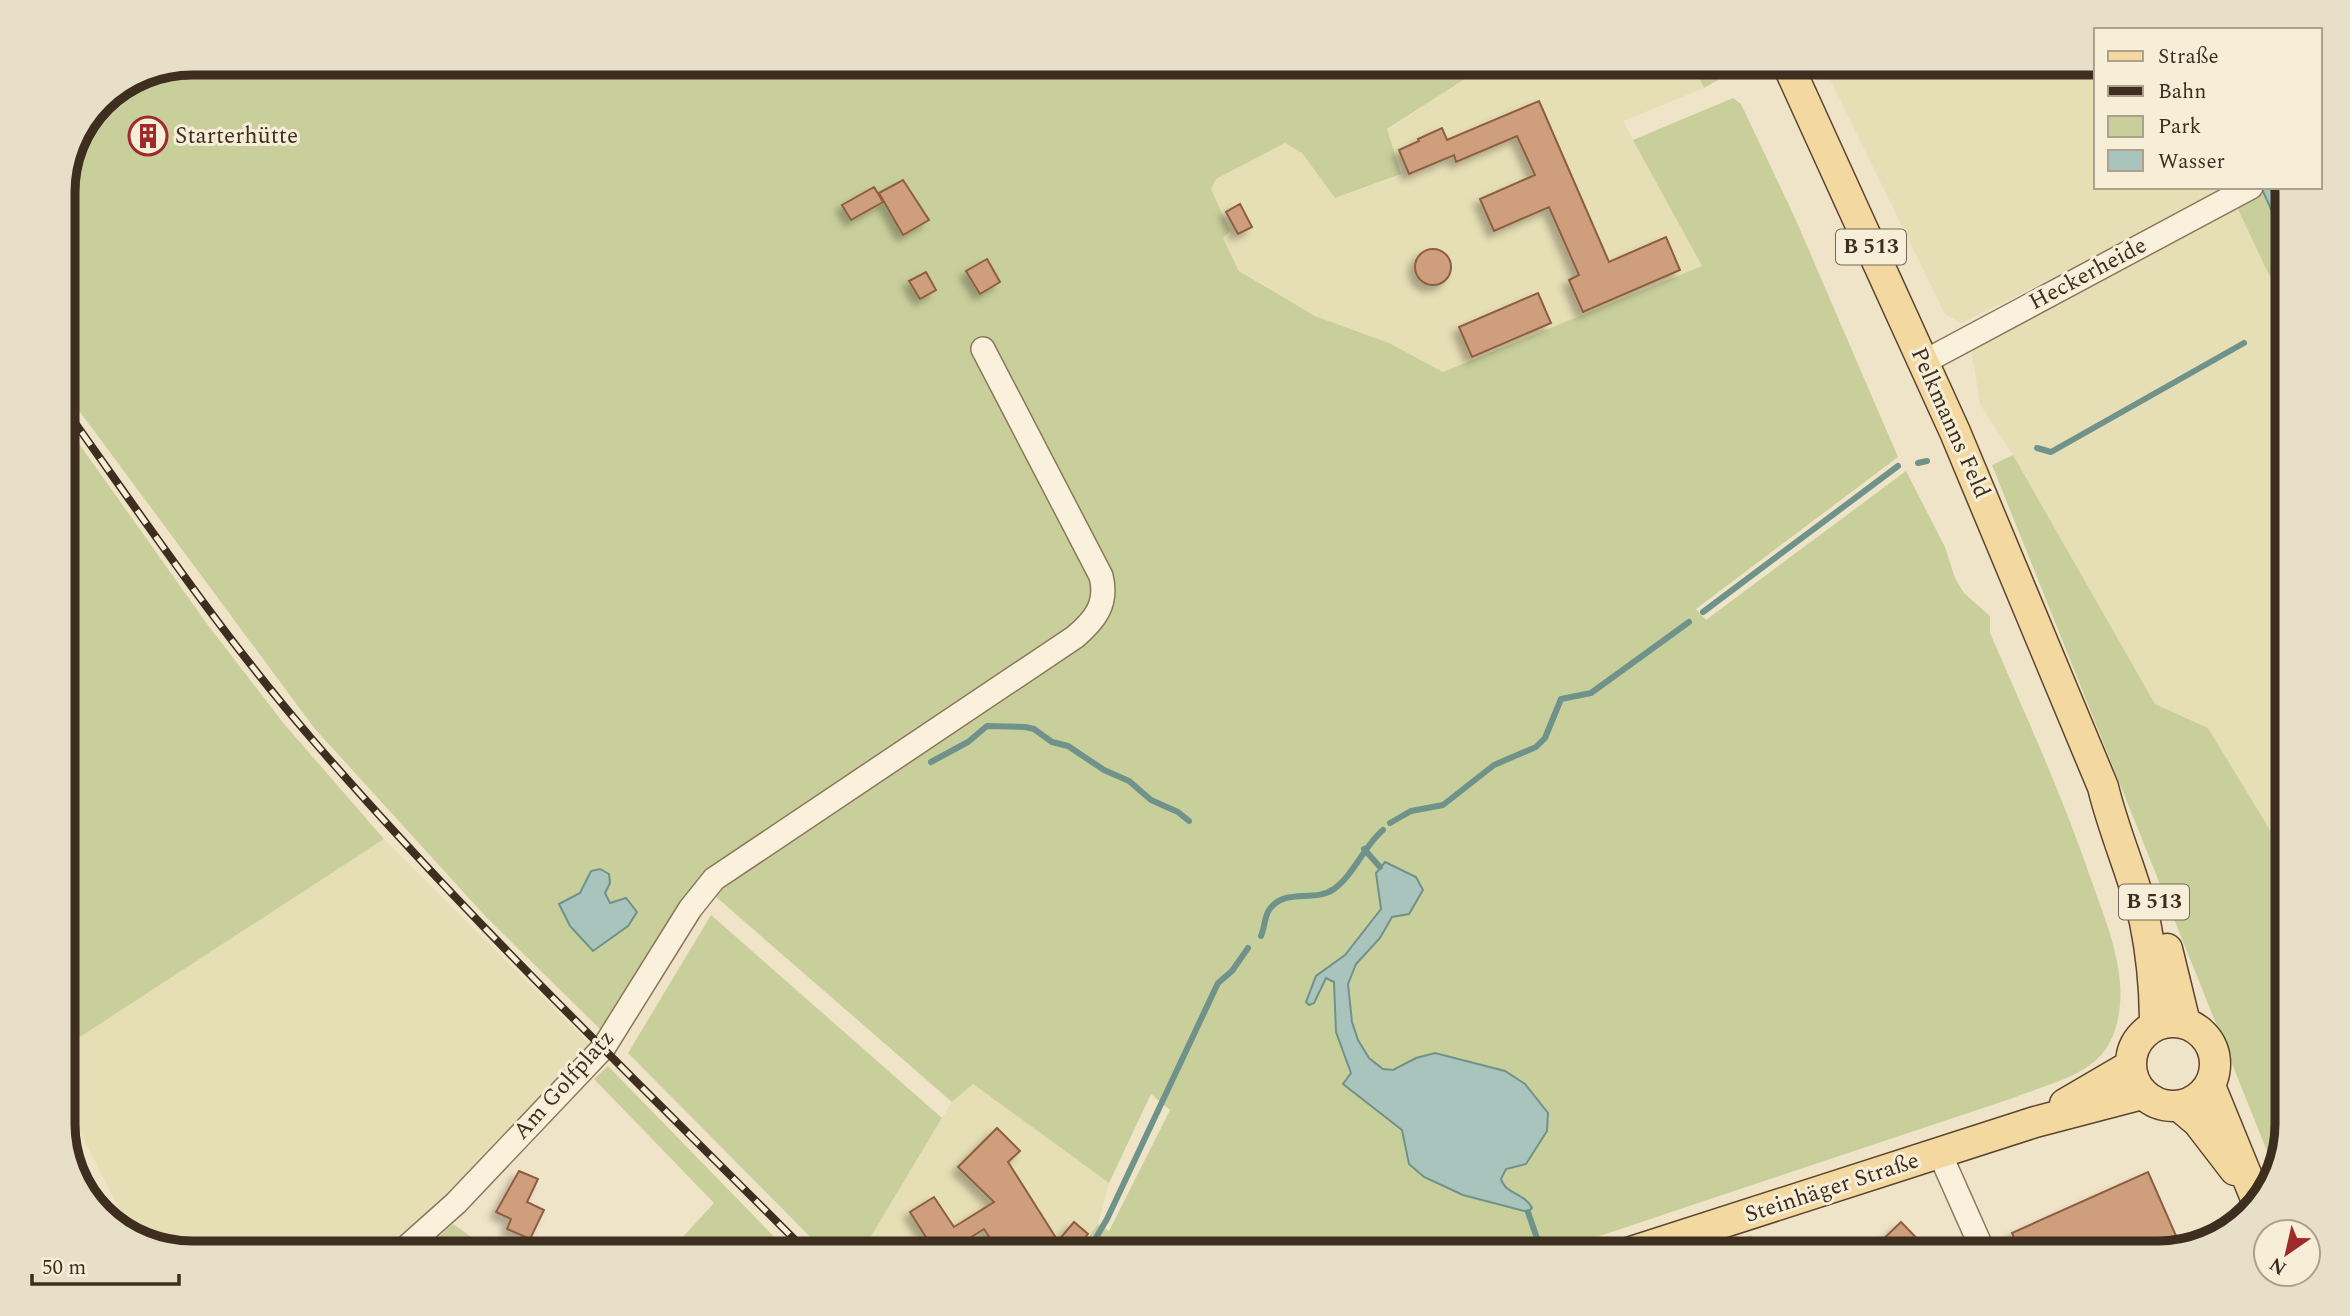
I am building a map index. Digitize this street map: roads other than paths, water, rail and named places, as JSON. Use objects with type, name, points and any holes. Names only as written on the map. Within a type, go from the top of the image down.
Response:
[{"type":"main road","name":"Pelkmanns Feld","points":[[1792,75],[1924,362],[2028,601],[2103,787],[2112,825],[2144,921],[2151,966],[2155,1025]]},
{"type":"main road","name":"Pelkmanns Feld","points":[[2103,787],[2124,821],[2147,879],[2185,1023]]},
{"type":"main road","points":[[2169,1021],[2185,1023],[2202,1032],[2213,1048],[2216,1067],[2210,1086],[2202,1096],[2179,1106],[2159,1104],[2142,1094],[2133,1081],[2130,1066],[2132,1050],[2141,1035],[2155,1025],[2169,1021]]},
{"type":"main road","name":"Steinhäger Straße","points":[[2035,1122],[2130,1066]]},
{"type":"main road","points":[[2210,1086],[2253,1191]]},
{"type":"main road","name":"Steinhäger Straße","points":[[1666,1241],[2035,1122],[2142,1094]]},
{"type":"main road","points":[[2179,1106],[2198,1122],[2252,1193]]},
{"type":"street","name":"Heckerheide","points":[[1924,362],[2247,189]]},
{"type":"street","name":"Am Golfplatz","points":[[413,1241],[456,1203],[604,1046],[714,879],[1075,637],[1097,615],[1104,593],[1101,576],[983,349]]},
{"type":"street","points":[[1940,1154],[1979,1241]]},
{"type":"water","points":[[2262,189],[2275,189],[2275,218]]},
{"type":"water","points":[[1385,862],[1416,877],[1423,890],[1409,914],[1392,917],[1380,938],[1356,964],[1348,984],[1352,1022],[1358,1040],[1369,1058],[1383,1069],[1393,1070],[1416,1058],[1435,1053],[1505,1071],[1525,1084],[1548,1113],[1547,1131],[1526,1164],[1506,1169],[1501,1179],[1507,1188],[1529,1203],[1532,1208],[1528,1212],[1463,1195],[1424,1177],[1409,1164],[1402,1130],[1343,1084],[1351,1073],[1336,1032],[1334,982],[1326,978],[1314,1003],[1309,1005],[1306,1002],[1316,976],[1345,955],[1381,909],[1376,873]]},
{"type":"water","points":[[600,869],[609,874],[610,883],[605,893],[610,903],[626,898],[637,912],[628,926],[593,951],[570,926],[559,904],[580,893],[591,871]]},
{"type":"waterway","points":[[2037,448],[2051,452],[2244,343]]},
{"type":"waterway","points":[[1918,463],[1927,461]]},
{"type":"waterway","points":[[1703,612],[1898,466]]},
{"type":"waterway","points":[[1390,823],[1411,811],[1443,805],[1494,765],[1536,747],[1545,738],[1561,699],[1591,693],[1689,622]]},
{"type":"waterway","points":[[931,762],[968,742],[987,726],[1034,729],[1052,742],[1068,746],[1104,770],[1129,781],[1151,800],[1178,812],[1189,821]]},
{"type":"waterway","points":[[1261,936],[1267,913],[1275,903],[1291,897],[1318,895],[1334,889],[1347,877],[1383,830]]},
{"type":"waterway","points":[[1364,849],[1380,867]]},
{"type":"waterway","points":[[1094,1241],[1107,1219],[1218,983],[1232,971],[1248,948]]},
{"type":"waterway","points":[[1528,1212],[1538,1241]]},
{"type":"railway","points":[[75,423],[214,617],[311,738],[370,805],[618,1064],[796,1241]]},
{"type":"place","name":"Starterhütte","points":[[148,136]]}]
